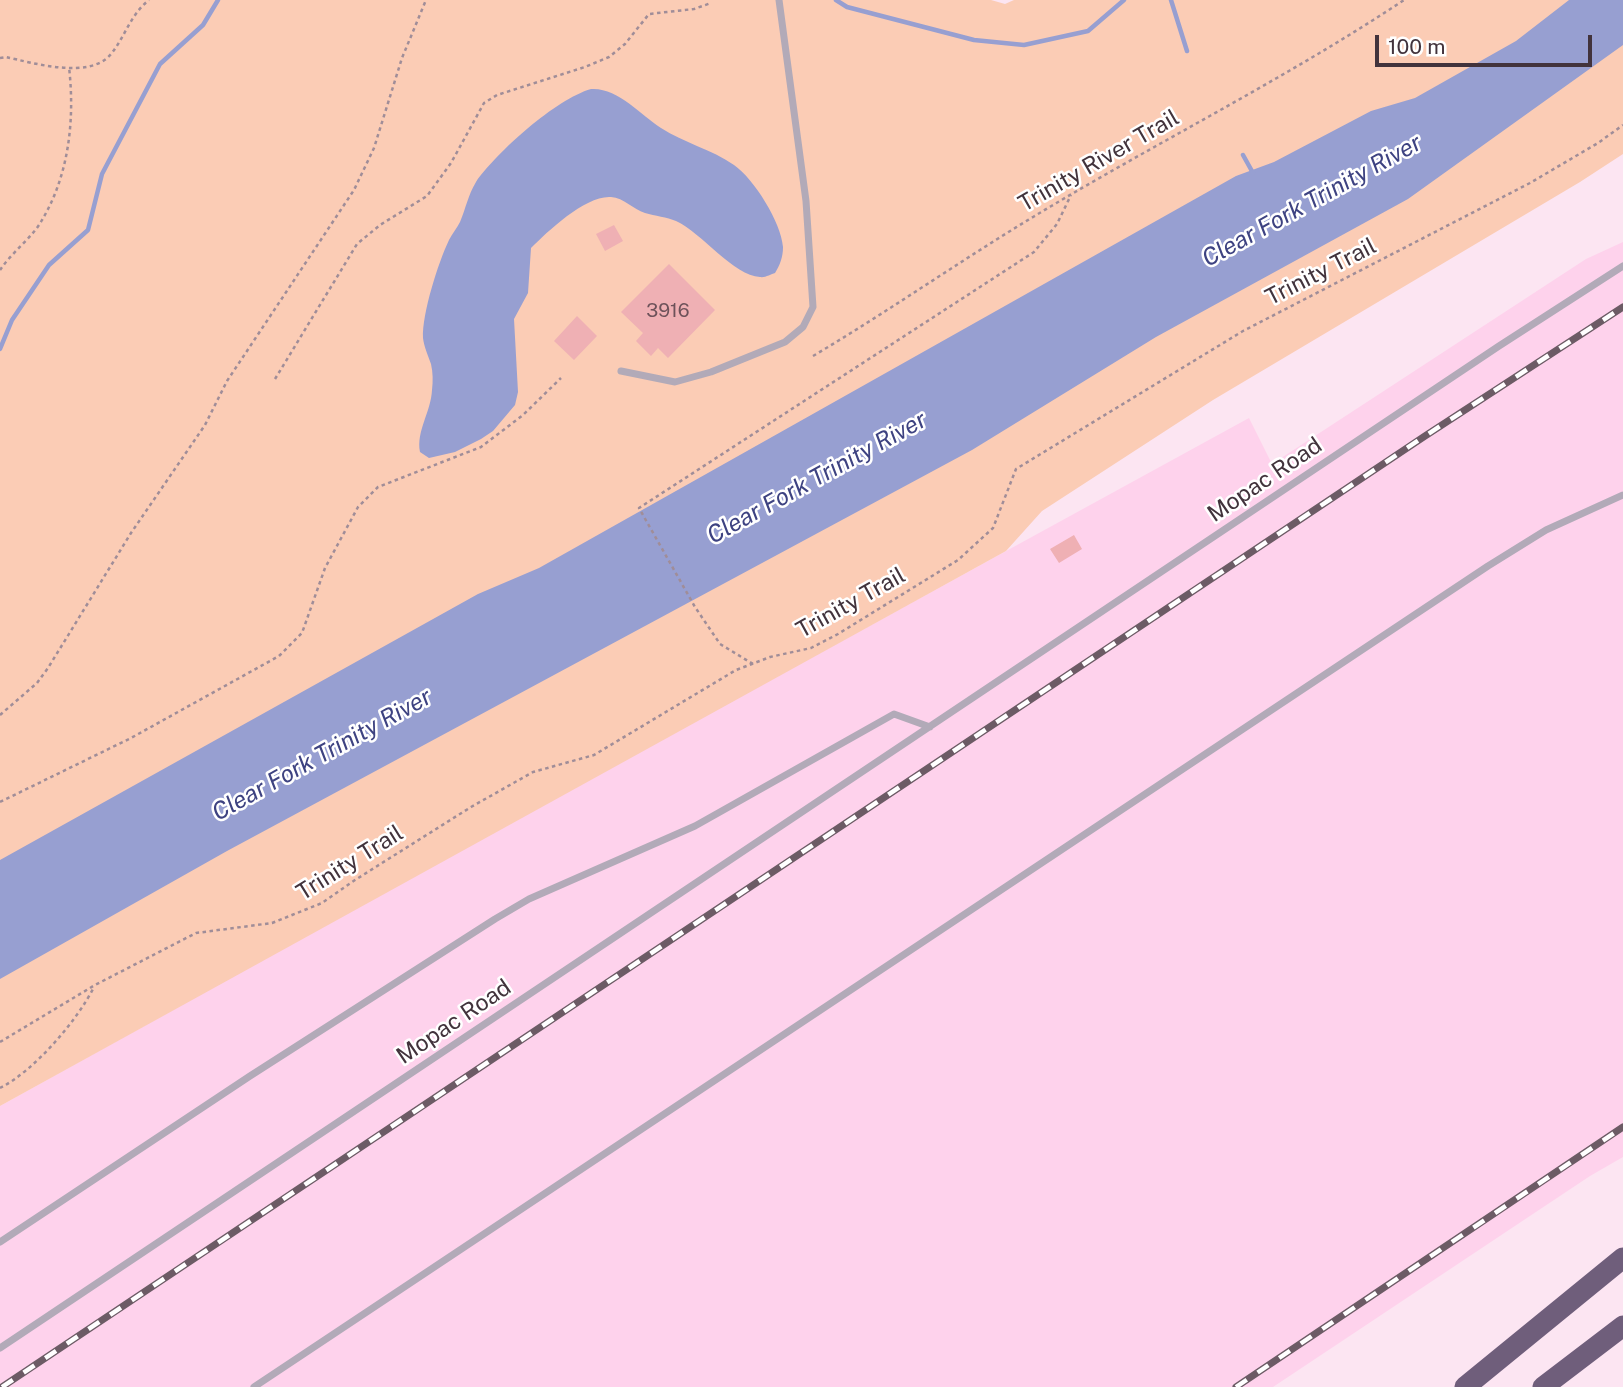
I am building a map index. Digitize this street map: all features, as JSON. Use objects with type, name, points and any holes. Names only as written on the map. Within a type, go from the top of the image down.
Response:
[{"type":"highway","points":[[1465,1387],[1623,1258]]},
{"type":"highway","points":[[1544,1387],[1623,1326]]},
{"type":"lane","points":[[621,371],[675,382],[711,372],[785,342],[803,327],[813,307],[806,201],[779,0]]},
{"type":"lane","name":"Mopac Road","points":[[0,1348],[1499,346],[1623,266]]},
{"type":"lane","points":[[254,1387],[1488,566],[1546,530],[1623,495]]},
{"type":"lane","points":[[0,1242],[262,1069],[529,899],[695,825],[894,715],[930,727]]},
{"type":"path","points":[[0,58],[69,68],[92,66],[110,56],[125,27],[149,0]]},
{"type":"path","points":[[0,715],[37,683],[48,668],[131,533],[205,425],[227,381],[354,190],[374,148],[402,58],[426,0]]},
{"type":"path","name":"Trinity River Trail","points":[[813,356],[879,317],[1015,228],[1343,41],[1404,0]]},
{"type":"path","points":[[275,379],[357,243],[380,225],[427,196],[451,163],[484,103],[497,95],[609,57],[625,44],[649,14],[694,9],[710,3]]},
{"type":"path","points":[[0,270],[10,254],[42,222],[66,163],[72,99],[69,68]]},
{"type":"path","name":"Trinity Trail","points":[[0,1042],[95,985],[196,933],[272,923],[322,903],[355,880],[533,772],[594,755],[736,670],[770,657],[811,648],[958,560],[993,528],[1016,469],[1243,331],[1530,183],[1623,125]]},
{"type":"path","points":[[753,664],[720,644],[695,607],[639,508],[1034,252],[1057,224],[1071,195]]},
{"type":"path","points":[[0,802],[131,738],[278,656],[302,633],[325,568],[358,507],[378,487],[481,447],[523,415],[561,379]]},
{"type":"path","points":[[0,1088],[18,1079],[63,1032],[84,1006],[95,985]]},
{"type":"shaded area","points":[[0,0],[991,0],[1005,4],[1014,0],[1623,0],[1623,154],[1213,400],[1042,511],[1006,551],[0,1106]]},
{"type":"shaded area","points":[[1623,242],[1623,1157],[1590,1176],[1273,1387],[0,1387],[0,1106],[462,849],[1249,418],[1272,464],[1586,259]]},
{"type":"water","name":"Clear Fork Trinity River","points":[[1569,0],[1623,0],[1623,45],[1408,199],[1156,337],[972,450],[227,851],[0,979],[0,860],[478,594],[539,568],[1236,176],[1274,162],[1371,111],[1415,98],[1516,41]]},
{"type":"water","points":[[591,89],[610,92],[661,128],[725,159],[742,172],[765,202],[777,226],[783,247],[780,264],[775,273],[768,276],[750,275],[676,221],[645,213],[616,198],[601,198],[579,208],[531,248],[528,293],[514,319],[518,392],[515,405],[493,431],[481,439],[455,452],[429,458],[420,452],[419,444],[433,383],[423,328],[432,289],[450,238],[460,222],[473,187],[498,156],[545,115]]},
{"type":"building","points":[[614,225],[623,241],[605,251],[596,234]]},
{"type":"building","points":[[669,264],[715,310],[668,358],[658,348],[651,356],[636,341],[643,333],[621,312]]},
{"type":"building","points":[[577,316],[597,336],[574,360],[554,341]]},
{"type":"building","points":[[1074,535],[1082,549],[1059,563],[1050,549]]},
{"type":"waterway","points":[[0,349],[12,320],[49,265],[88,230],[102,174],[160,64],[203,25],[218,0]]},
{"type":"waterway","points":[[836,0],[847,7],[974,40],[1024,45],[1088,31],[1124,0]]},
{"type":"waterway","points":[[1171,0],[1187,51]]},
{"type":"waterway","points":[[1243,155],[1253,173]]},
{"type":"railway","points":[[2,1387],[1425,436],[1623,307]]},
{"type":"railway","points":[[1236,1387],[1623,1127]]}]
